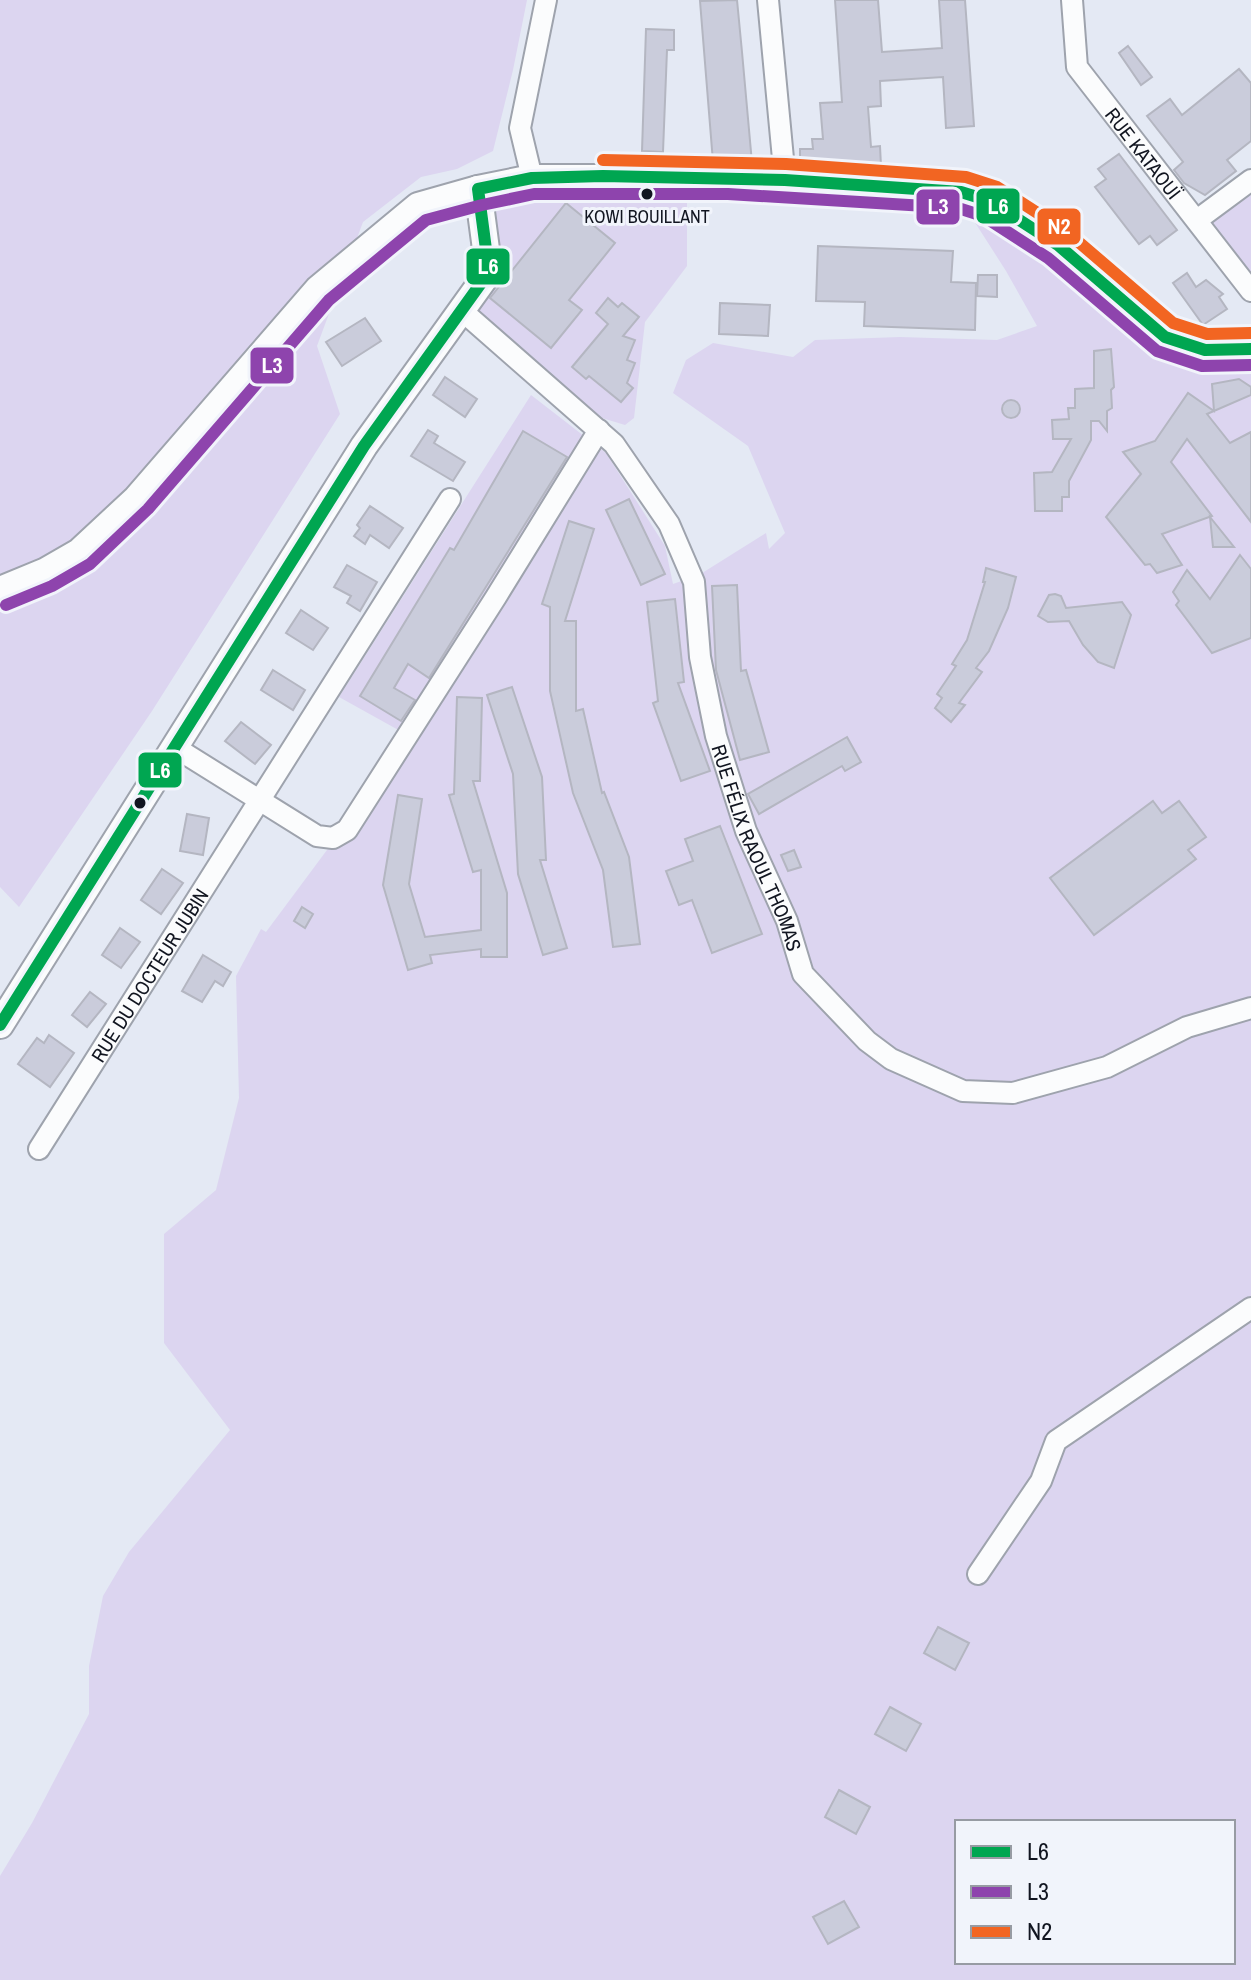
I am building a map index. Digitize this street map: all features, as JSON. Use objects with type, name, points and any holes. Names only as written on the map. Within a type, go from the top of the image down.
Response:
[{"type":"main road","points":[[0,590],[46,571],[79,552],[125,510],[318,289],[418,206],[532,178],[603,176],[785,180],[961,192],[990,201],[1058,245],[1165,337],[1205,350],[1251,349]]},
{"type":"main road","points":[[0,1025],[364,446],[489,272],[478,189]]},
{"type":"street","points":[[532,178],[520,128],[546,0]]},
{"type":"street","points":[[768,0],[785,180]]},
{"type":"street","name":"RUE KATAOUÏ","points":[[1072,0],[1077,67],[1251,291]]},
{"type":"street","points":[[1197,220],[1251,180]]},
{"type":"street","name":"RUE FÉLIX RAOUL THOMAS","points":[[460,309],[621,452],[669,524],[694,582],[700,657],[716,736],[746,831],[787,921],[803,974],[867,1041],[891,1059],[963,1091],[1013,1093],[1107,1067],[1187,1027],[1251,1008]]},
{"type":"street","points":[[176,748],[317,836],[333,838],[347,830],[599,430]]},
{"type":"street","name":"RUE DU DOCTEUR JUBIN","points":[[39,1149],[450,499]]},
{"type":"street","points":[[978,1574],[1041,1481],[1056,1441],[1251,1308]]},
{"type":"shaded area","points":[[0,0],[527,0],[493,151],[457,169],[421,177],[363,222],[317,346],[340,414],[152,711],[19,907],[0,887]]},
{"type":"shaded area","points":[[578,184],[687,187],[687,266],[645,322],[634,418],[625,425],[602,418],[473,310],[496,275],[495,205],[507,192]]},
{"type":"shaded area","points":[[1251,195],[1251,278],[1209,223]]},
{"type":"shaded area","points":[[960,199],[1056,253],[1125,331],[1181,367],[1251,371],[1251,1980],[0,1980],[0,1876],[32,1823],[89,1714],[89,1666],[103,1596],[129,1552],[230,1430],[164,1343],[164,1234],[216,1190],[239,1098],[236,976],[261,929],[266,932],[411,737],[339,697],[531,395],[606,453],[665,546],[673,584],[699,575],[766,533],[769,549],[785,533],[748,446],[673,393],[686,360],[713,343],[793,357],[815,340],[900,337],[997,340],[1037,326]]},
{"type":"building","points":[[737,0],[752,163],[713,162],[700,1]]},
{"type":"building","points":[[835,0],[878,0],[882,52],[942,48],[939,0],[965,0],[974,126],[946,128],[943,77],[880,81],[881,106],[868,107],[871,147],[880,146],[881,166],[800,165],[800,149],[813,149],[812,139],[823,139],[820,103],[842,102]]},
{"type":"building","points":[[646,29],[674,30],[674,50],[667,50],[663,152],[642,151]]},
{"type":"building","points":[[1128,46],[1152,77],[1141,85],[1119,53]]},
{"type":"building","points":[[1239,69],[1251,83],[1251,141],[1227,160],[1236,171],[1205,195],[1184,183],[1174,170],[1183,162],[1147,116],[1170,99],[1182,115]]},
{"type":"building","points":[[1119,154],[1177,230],[1157,245],[1150,236],[1139,244],[1095,187],[1106,179],[1098,169]]},
{"type":"building","points":[[566,203],[615,243],[569,300],[582,310],[551,348],[490,298]]},
{"type":"building","points":[[818,246],[953,251],[951,282],[976,283],[975,330],[864,326],[865,302],[816,301]]},
{"type":"building","points":[[1187,273],[1196,287],[1206,280],[1223,294],[1219,297],[1227,309],[1203,325],[1173,283]]},
{"type":"building","points":[[978,275],[997,275],[997,297],[977,296]]},
{"type":"building","points":[[608,298],[618,307],[622,303],[639,317],[623,336],[635,340],[627,360],[635,363],[627,383],[633,388],[621,402],[589,376],[586,379],[572,367],[608,324],[596,313]]},
{"type":"building","points":[[720,303],[770,305],[768,336],[719,334]]},
{"type":"building","points":[[365,318],[381,341],[342,366],[326,342]]},
{"type":"building","points":[[1111,349],[1114,387],[1111,390],[1112,408],[1107,411],[1107,431],[1099,421],[1091,421],[1091,440],[1069,481],[1069,497],[1062,497],[1062,511],[1035,511],[1034,473],[1052,472],[1071,439],[1053,439],[1052,420],[1069,419],[1068,408],[1075,408],[1075,389],[1094,388],[1094,351]]},
{"type":"building","points":[[445,377],[477,399],[465,417],[433,395]]},
{"type":"building","points":[[1239,379],[1251,387],[1251,395],[1214,411],[1212,384]]},
{"type":"building","points":[[1188,393],[1214,411],[1207,414],[1230,443],[1251,432],[1251,522],[1187,439],[1171,462],[1212,516],[1162,534],[1182,565],[1157,573],[1150,564],[1145,565],[1106,517],[1141,474],[1123,452],[1155,441]]},
{"type":"building","points":[[1007,400],[1015,400],[1020,409],[1018,416],[1007,418],[1002,413],[1002,405]]},
{"type":"building","points":[[428,430],[438,436],[434,443],[465,462],[453,481],[411,456]]},
{"type":"building","points":[[523,431],[567,457],[429,678],[408,664],[394,688],[415,700],[401,721],[360,696],[450,548],[454,550]]},
{"type":"building","points":[[629,499],[665,574],[641,585],[606,510]]},
{"type":"building","points":[[370,506],[403,528],[389,548],[370,535],[365,544],[354,536],[360,528],[357,525]]},
{"type":"building","points":[[1210,517],[1234,547],[1213,547]]},
{"type":"building","points":[[569,521],[594,529],[565,621],[576,621],[576,711],[583,709],[602,793],[629,857],[640,944],[613,947],[603,870],[573,793],[550,691],[550,607],[542,604]]},
{"type":"building","points":[[1240,555],[1251,569],[1251,638],[1212,653],[1176,605],[1179,601],[1173,592],[1187,570],[1210,599]]},
{"type":"building","points":[[347,565],[377,582],[360,611],[347,603],[351,596],[334,587]]},
{"type":"building","points":[[986,568],[1016,577],[1008,608],[989,651],[976,668],[982,672],[959,703],[965,705],[951,722],[935,708],[942,698],[937,694],[956,666],[952,664],[967,640],[985,582]]},
{"type":"building","points":[[737,585],[741,671],[746,670],[769,752],[740,760],[716,670],[712,586]]},
{"type":"building","points":[[1049,595],[1061,596],[1066,608],[1122,602],[1131,615],[1114,668],[1098,662],[1083,645],[1069,621],[1048,622],[1038,616]]},
{"type":"building","points":[[675,599],[684,682],[678,683],[710,771],[681,781],[653,703],[658,701],[647,602]]},
{"type":"building","points":[[301,610],[328,628],[313,650],[286,633]]},
{"type":"building","points":[[273,670],[305,690],[293,710],[261,690]]},
{"type":"building","points":[[512,687],[542,777],[546,860],[540,860],[567,948],[543,955],[518,874],[513,774],[487,695]]},
{"type":"building","points":[[457,697],[482,698],[480,781],[473,781],[507,893],[507,957],[481,957],[481,949],[430,955],[432,963],[408,970],[383,885],[398,795],[422,799],[409,884],[425,937],[481,930],[481,870],[473,872],[449,795],[454,794]]},
{"type":"building","points":[[241,722],[271,745],[255,764],[225,741]]},
{"type":"building","points":[[847,737],[861,762],[845,771],[842,766],[759,814],[748,794]]},
{"type":"building","points":[[1153,801],[1162,813],[1179,801],[1206,837],[1188,850],[1196,859],[1094,935],[1050,878]]},
{"type":"building","points":[[187,814],[209,818],[203,855],[180,851]]},
{"type":"building","points":[[720,826],[762,934],[712,953],[692,900],[679,905],[666,871],[693,861],[685,839]]},
{"type":"building","points":[[794,850],[801,867],[788,871],[781,855]]},
{"type":"building","points":[[162,869],[183,883],[161,914],[141,900]]},
{"type":"building","points":[[302,907],[313,914],[305,928],[294,921]]},
{"type":"building","points":[[120,928],[140,942],[121,968],[102,955]]},
{"type":"building","points":[[203,955],[231,972],[223,986],[215,981],[202,1002],[182,991]]},
{"type":"building","points":[[90,992],[106,1004],[87,1027],[72,1015]]},
{"type":"building","points":[[49,1035],[74,1053],[50,1087],[18,1064],[37,1038],[44,1043]]},
{"type":"building","points":[[938,1627],[969,1643],[955,1670],[924,1653]]},
{"type":"building","points":[[890,1707],[921,1724],[906,1751],[875,1734]]},
{"type":"building","points":[[839,1790],[870,1807],[856,1834],[825,1817]]},
{"type":"building","points":[[844,1901],[859,1927],[828,1944],[813,1917]]},
{"type":"transit line","name":"N2","points":[[603,160],[786,164],[966,177],[997,187],[1067,232],[1173,323],[1207,334],[1251,333]]},
{"type":"transit line","name":"L6","points":[[0,1025],[364,446],[489,272],[478,189],[532,178],[603,176],[785,180],[961,192],[990,201],[1058,245],[1165,337],[1205,350],[1251,349]]},
{"type":"transit line","name":"L3","points":[[6,605],[52,586],[90,564],[148,509],[329,300],[426,220],[534,194],[728,194],[958,208],[983,216],[1048,258],[1157,351],[1202,366],[1251,365]]},
{"type":"place","name":"KOWI BOUILLANT","points":[[647,194]]}]
